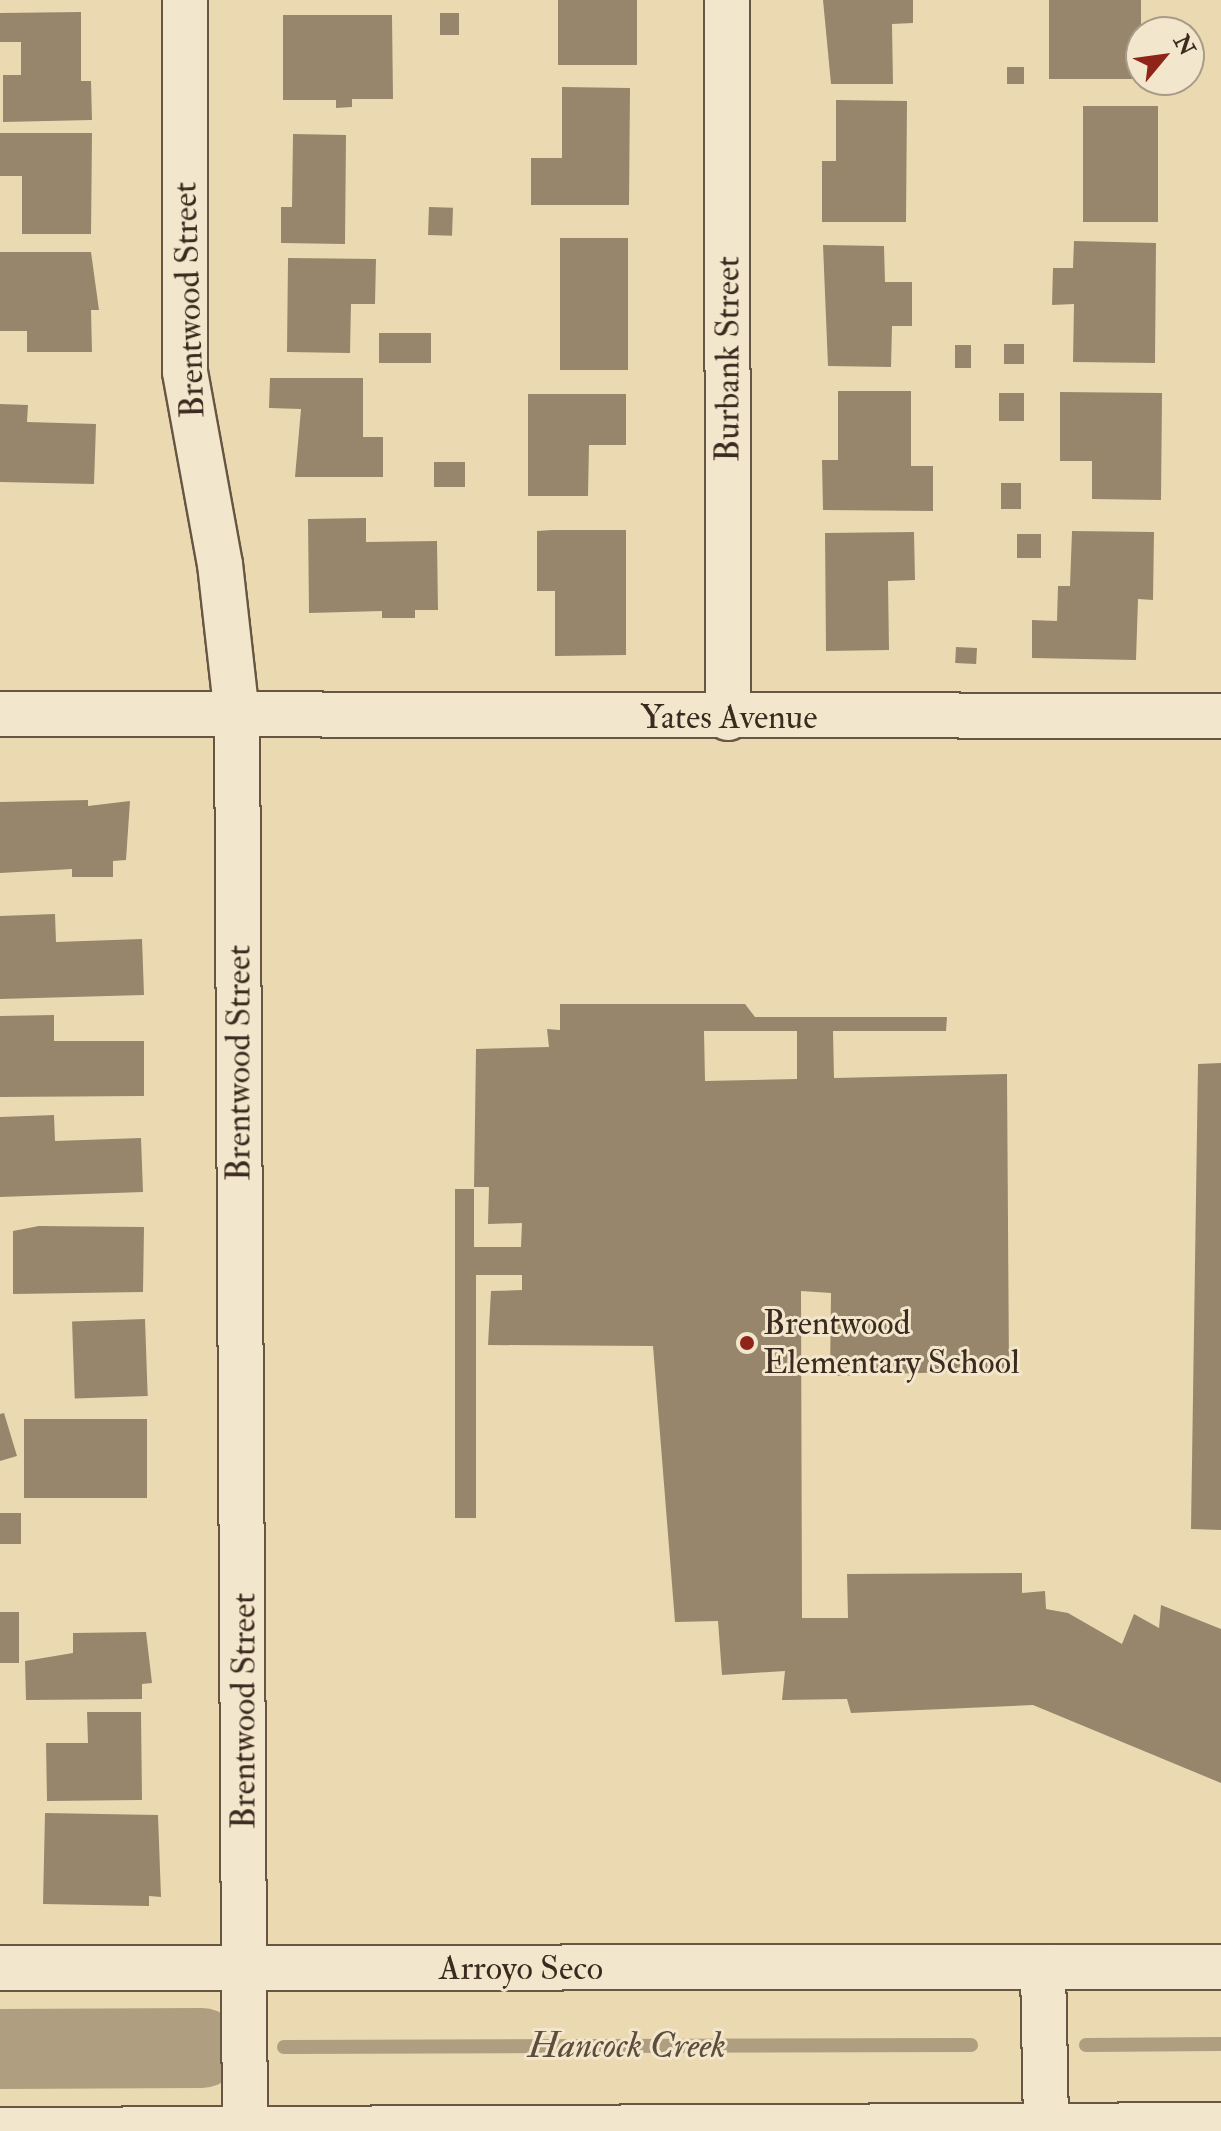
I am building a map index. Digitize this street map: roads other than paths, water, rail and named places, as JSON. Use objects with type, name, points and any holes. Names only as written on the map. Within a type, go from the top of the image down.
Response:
[{"type":"street","name":"Brentwood Street","points":[[185,0],[185,372],[220,564],[237,716],[245,2130]]},
{"type":"street","name":"Burbank Street","points":[[727,0],[728,718]]},
{"type":"street","name":"Yates Avenue","points":[[0,714],[728,718],[1221,716]]},
{"type":"street","name":"Arroyo Seco","points":[[0,1968],[1221,1967]]},
{"type":"street","points":[[1043,1968],[1046,2124]]},
{"type":"street","points":[[0,2130],[949,2129],[1046,2124],[1221,2125]]},
{"type":"waterway","name":"Hancock Creek","points":[[1086,2045],[1221,2044]]},
{"type":"waterway","name":"Hancock Creek","points":[[284,2047],[971,2045]]},
{"type":"waterway","name":"Hancock Creek","points":[[0,2049],[202,2048]]},
{"type":"place","name":"Brentwood Elementary School","points":[[747,1343]]}]
